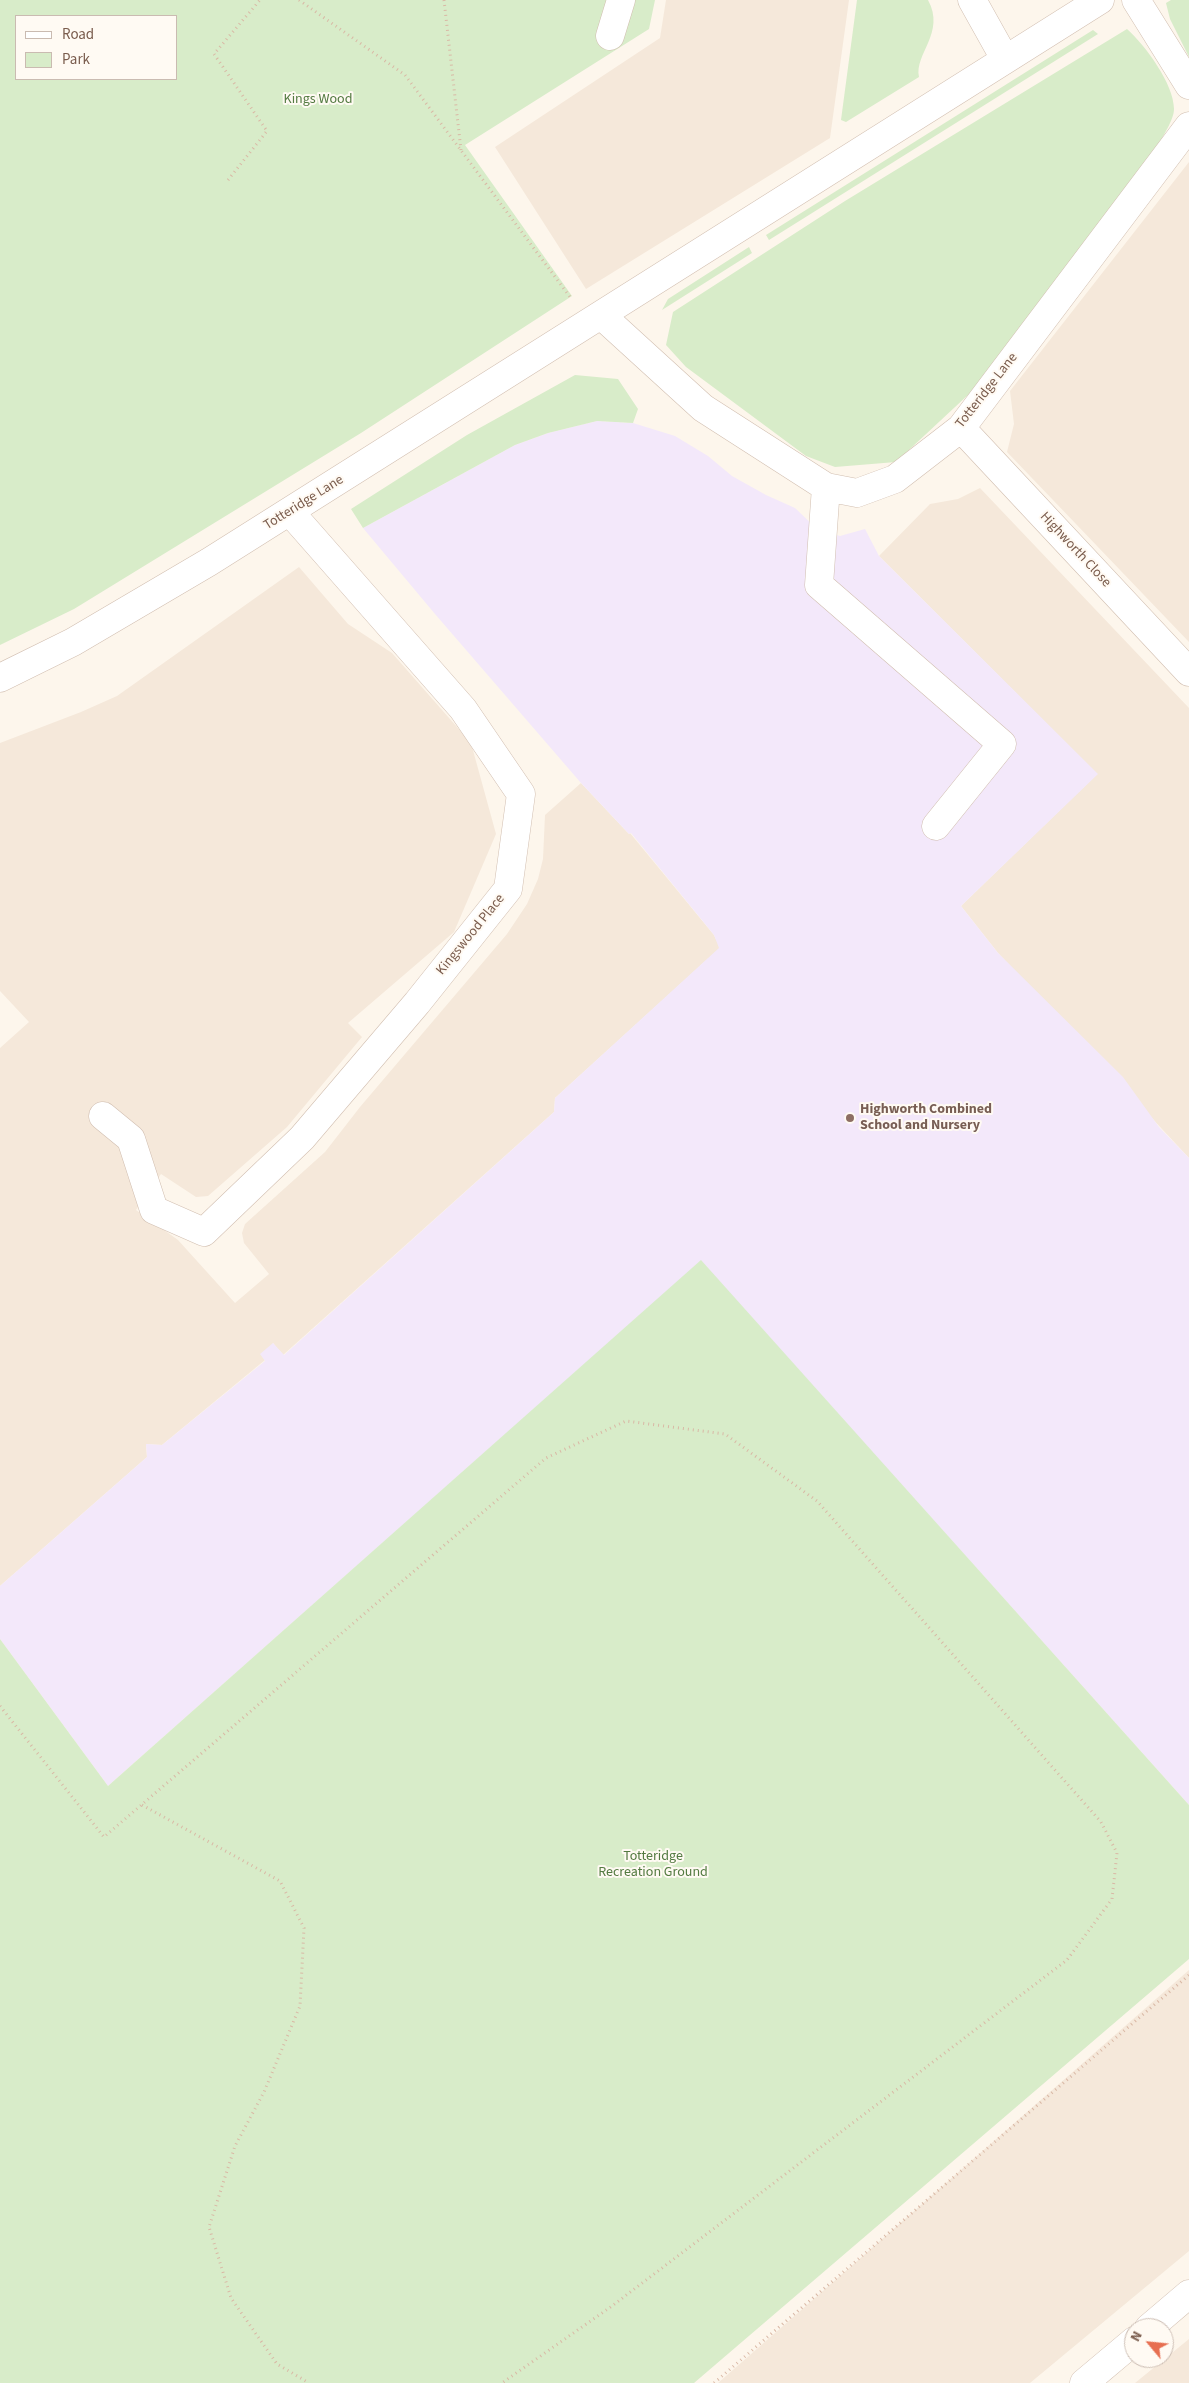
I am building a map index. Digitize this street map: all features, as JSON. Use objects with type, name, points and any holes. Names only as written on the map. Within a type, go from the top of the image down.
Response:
[{"type":"street","points":[[610,36],[621,0]]},
{"type":"street","points":[[972,0],[1006,59]]},
{"type":"street","name":"Totteridge Lane","points":[[0,678],[73,642],[290,512],[1100,0]]},
{"type":"street","points":[[1136,0],[1189,85]]},
{"type":"street","name":"Totteridge Lane","points":[[595,319],[703,408],[826,487],[857,493],[895,479],[961,428],[1189,126]]},
{"type":"street","name":"Highworth Close","points":[[961,428],[1189,672]]},
{"type":"street","points":[[826,487],[820,585],[1002,744],[936,826]]},
{"type":"street","name":"Kingswood Place","points":[[103,1116],[131,1139],[154,1210],[204,1232],[302,1138],[417,1003],[508,889],[520,794],[463,708],[290,512]]},
{"type":"street","points":[[1161,2318],[1189,2294]]},
{"type":"street","points":[[1084,2383],[1124,2349]]},
{"type":"path","points":[[228,180],[267,132],[214,54],[260,0]]},
{"type":"path","points":[[299,0],[405,75],[462,151],[595,319]]},
{"type":"path","points":[[444,0],[462,151]]},
{"type":"path","points":[[0,1706],[104,1837],[546,1458],[626,1421],[725,1434],[817,1501],[1101,1822],[1117,1853],[1112,1899],[1067,1960],[612,2306],[502,2383]]},
{"type":"path","points":[[142,1805],[280,1881],[304,1928],[300,2006],[264,2092],[235,2146],[209,2227],[231,2298],[278,2364],[309,2383]]},
{"type":"path","points":[[714,2383],[1189,1975]]},
{"type":"shaded area","points":[[666,0],[849,0],[830,138],[586,289],[495,147],[660,38]]},
{"type":"shaded area","points":[[1189,162],[1189,642],[1007,452],[1014,424],[1010,391]]},
{"type":"shaded area","name":"Highworth Combined School and Nursery","points":[[597,421],[633,423],[675,436],[708,456],[732,476],[766,495],[795,508],[817,529],[840,536],[865,529],[879,556],[1098,774],[961,906],[998,953],[1123,1077],[1159,1127],[1189,1158],[1189,1805],[701,1261],[108,1786],[0,1639],[0,1586],[147,1457],[146,1444],[162,1445],[265,1361],[260,1354],[273,1343],[284,1355],[554,1112],[555,1098],[719,948],[714,935],[631,833],[629,834],[581,783],[363,528],[515,445],[548,433]]},
{"type":"shaded area","points":[[980,488],[1189,708],[1189,1158],[998,953],[961,906],[1097,774],[879,556],[930,504],[958,499]]},
{"type":"shaded area","points":[[299,567],[348,624],[392,653],[471,743],[496,834],[454,932],[348,1023],[362,1037],[287,1127],[208,1196],[196,1197],[161,1174],[136,1210],[178,1240],[235,1303],[269,1274],[244,1243],[242,1233],[245,1224],[325,1152],[360,1107],[507,934],[527,904],[538,879],[543,859],[545,815],[581,783],[630,833],[714,935],[720,948],[555,1098],[554,1112],[283,1355],[273,1343],[265,1360],[162,1445],[146,1444],[147,1457],[0,1586],[0,1048],[29,1022],[0,991],[0,743],[117,696]]},
{"type":"shaded area","points":[[1189,1970],[1189,2251],[1030,2383],[718,2383]]},
{"type":"shaded area","points":[[1189,2339],[1189,2383],[1135,2383],[1153,2368],[1174,2368],[1174,2351]]},
{"type":"green space","name":"Kings Wood","points":[[0,0],[655,0],[649,29],[465,145],[572,296],[361,433],[74,609],[0,645]]},
{"type":"green space","points":[[857,0],[928,0],[933,12],[933,23],[932,33],[921,60],[919,77],[846,122],[841,120]]},
{"type":"green space","points":[[1171,0],[1189,0],[1189,57],[1170,19],[1166,3]]},
{"type":"green space","points":[[1127,29],[1150,55],[1164,77],[1173,99],[1174,109],[1172,118],[1157,148],[998,367],[896,462],[835,467],[806,456],[686,367],[666,345],[673,312],[845,201]]},
{"type":"green space","points":[[1093,30],[1098,34],[769,240],[766,235]]},
{"type":"green space","points":[[749,247],[752,253],[662,310],[668,299]]},
{"type":"green space","points":[[575,375],[618,379],[638,409],[633,423],[597,421],[548,433],[515,445],[363,528],[351,509],[467,435]]},
{"type":"green space","name":"Totteridge Recreation Ground","points":[[701,1260],[1189,1805],[1189,1959],[694,2383],[0,2383],[0,1639],[108,1786]]},
{"type":"place","name":"Highworth Combined School and Nursery","points":[[850,1118]]}]
